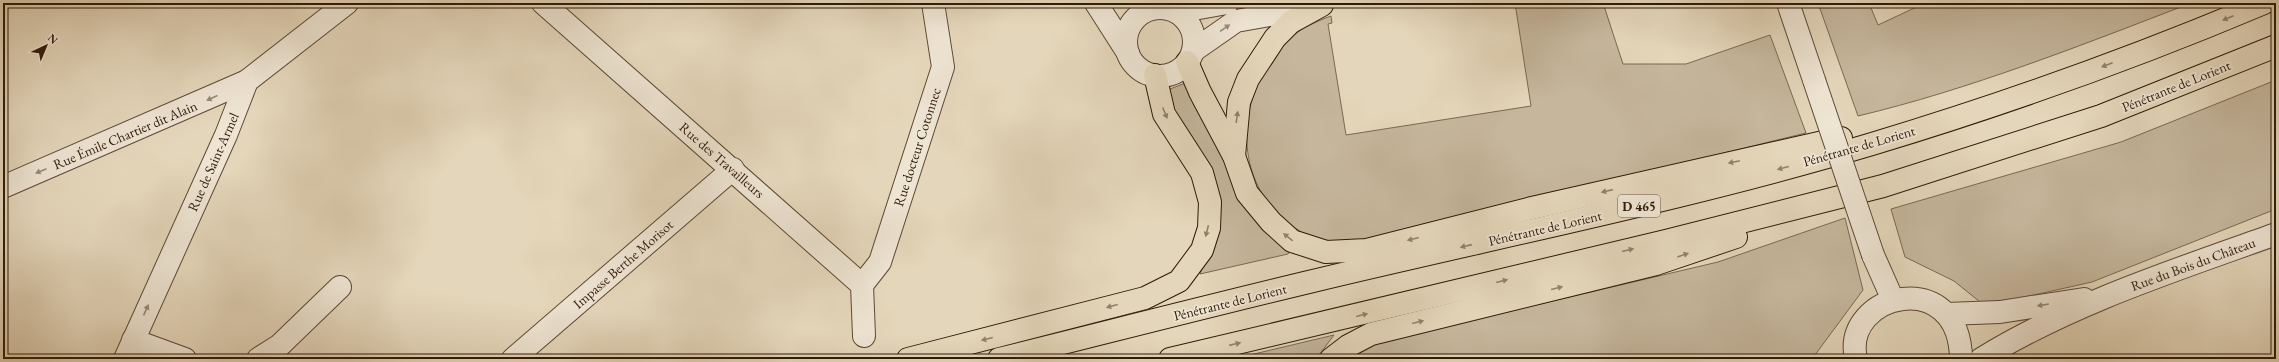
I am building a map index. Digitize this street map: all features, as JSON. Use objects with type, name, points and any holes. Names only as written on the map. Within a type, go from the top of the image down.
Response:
[{"type":"highway","name":"Pénétrante de Lorient","points":[[999,359],[1313,281],[1657,202],[1870,144],[2004,102],[2102,67],[2264,3]]},
{"type":"highway","points":[[1234,156],[1239,102],[1248,79],[1275,38],[1291,22],[1326,4]]},
{"type":"highway","name":"Pénétrante de Lorient","points":[[1170,359],[1666,241],[1883,186],[2102,116],[2276,46]]},
{"type":"highway","points":[[1190,56],[1200,92],[1234,156],[1247,193],[1271,222],[1292,241],[1326,252],[1367,250],[1669,176],[2004,102]]},
{"type":"highway","points":[[908,359],[1145,298],[1179,281],[1202,250],[1209,228],[1210,202],[1202,173],[1164,114],[1155,76]]},
{"type":"highway","points":[[1331,359],[1348,346],[1370,334],[1656,264],[1883,186]]},
{"type":"street","points":[[247,81],[347,3]]},
{"type":"street","name":"Rue des Travailleurs","points":[[543,3],[733,169],[862,285]]},
{"type":"street","name":"Rue docteur Cotonnec","points":[[862,285],[880,262],[943,67],[933,3]]},
{"type":"street","points":[[1096,3],[1134,64],[1155,76],[1168,75],[1179,70],[1190,56],[1236,21],[1326,4]]},
{"type":"street","points":[[1176,12],[1227,3]]},
{"type":"street","points":[[1788,3],[1873,255],[1893,300]]},
{"type":"street","points":[[1128,53],[1126,42],[1128,30],[1134,20],[1151,6],[1165,8],[1176,12],[1185,19],[1191,29],[1194,39],[1190,56]]},
{"type":"street","name":"Rue Émile Chartier dit Alain","points":[[3,187],[247,81]]},
{"type":"street","name":"Rue de Saint-Armel","points":[[129,350],[226,135],[247,81]]},
{"type":"street","name":"Impasse Berthe Morisot","points":[[513,359],[733,169]]},
{"type":"street","name":"Rue du Bois du Château","points":[[1981,359],[2009,342],[2109,295],[2276,234]]},
{"type":"street","points":[[862,285],[864,336]]},
{"type":"street","points":[[258,359],[280,345],[340,287]]},
{"type":"street","name":"Rue du Bois du Château","points":[[1946,314],[2000,312],[2109,295]]},
{"type":"street","points":[[1856,359],[1856,341],[1860,327],[1868,315],[1880,306],[1893,300],[1907,298],[1921,300],[1934,305],[1946,314],[1955,327],[1960,342],[1961,359]]},
{"type":"street","points":[[129,350],[185,359]]},
{"type":"shaded area","points":[[1515,3],[1603,3],[1623,64],[1686,64],[1770,35],[1806,133],[1372,239],[1331,241],[1318,239],[1297,229],[1279,215],[1266,199],[1256,181],[1250,162],[1247,143],[1247,123],[1251,103],[1258,83],[1277,51],[1285,42],[1297,32],[1331,16],[1332,23],[1328,24],[1346,135],[1531,106]]},
{"type":"shaded area","points":[[1818,3],[1869,3],[1878,25],[1925,3],[2191,3],[1984,80],[1858,116]]},
{"type":"shaded area","points":[[2276,80],[2276,209],[2092,282],[1985,306],[1954,281],[1905,257],[1891,209],[2121,142]]},
{"type":"shaded area","points":[[1188,82],[1291,249],[1288,254],[1200,274],[1213,241],[1170,105],[1170,89]]},
{"type":"shaded area","points":[[1845,218],[1863,290],[1812,359],[1350,359],[1362,349],[1391,339],[1718,262]]},
{"type":"shaded area","points":[[1334,335],[1316,359],[1233,359]]}]
